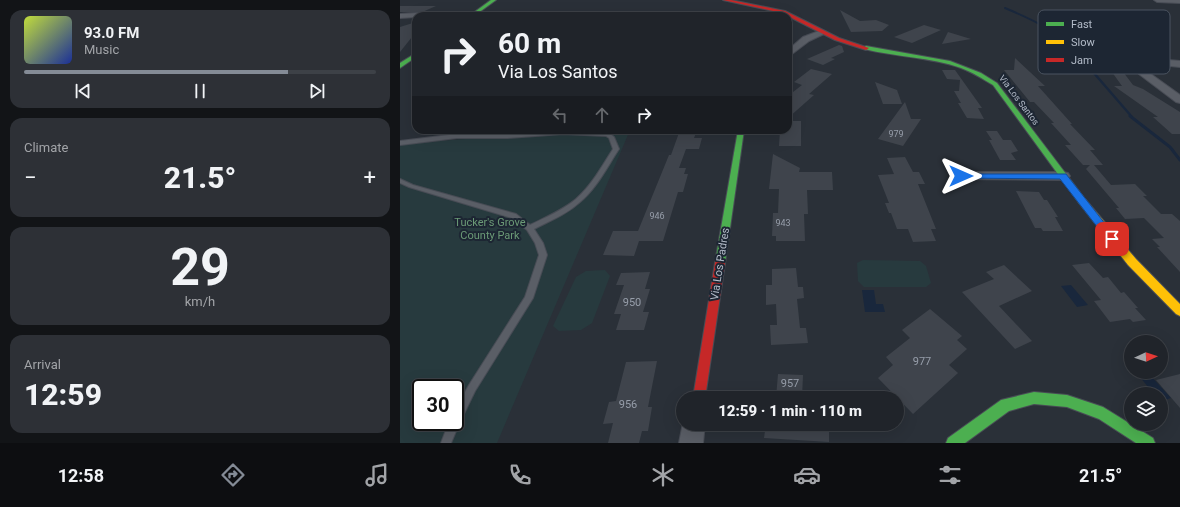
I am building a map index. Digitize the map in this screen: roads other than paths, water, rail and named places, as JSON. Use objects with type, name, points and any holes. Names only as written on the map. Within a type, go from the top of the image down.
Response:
[{"type":"street","points":[[477,12],[494,0]]},
{"type":"street","name":"Via Los Santos","points":[[725,0],[780,12]]},
{"type":"street","points":[[1157,0],[1180,1]]},
{"type":"street","points":[[400,16],[412,15]]},
{"type":"street","name":"Via Los Santos","points":[[792,16],[822,33],[869,49],[951,61],[983,74],[996,84],[1093,216],[1132,262],[1180,311]]},
{"type":"street","points":[[792,51],[806,39],[822,33]]},
{"type":"street","points":[[400,66],[412,58]]},
{"type":"street","points":[[1170,63],[1180,64]]},
{"type":"street","points":[[1144,74],[1180,100]]},
{"type":"street","name":"Via Los Padres","points":[[699,391],[740,134]]},
{"type":"street","points":[[961,176],[1063,176]]},
{"type":"street","points":[[953,443],[1006,405],[1034,398],[1067,401],[1103,414],[1148,443]]},
{"type":"street","points":[[691,443],[693,431]]},
{"type":"lane","points":[[400,143],[457,136],[508,136],[536,134]]},
{"type":"lane","points":[[530,228],[571,206],[581,198],[595,182],[616,149],[611,137],[607,134]]},
{"type":"lane","points":[[400,181],[410,186],[514,216],[530,228],[539,243],[543,255],[529,298],[472,388],[464,404]]},
{"type":"lane","points":[[446,443],[451,431]]},
{"type":"water","points":[[1071,285],[1088,305],[1077,307],[1061,286]]},
{"type":"water","points":[[862,290],[874,290],[876,304],[883,304],[885,312],[865,312]]},
{"type":"water","points":[[1142,379],[1154,379],[1161,387],[1148,387]]},
{"type":"waterway","points":[[1005,8],[1038,23]]},
{"type":"waterway","points":[[1095,74],[1132,117]]},
{"type":"waterway","points":[[1130,116],[1170,147],[1180,160]]},
{"type":"park label","name":"Tucker's Grove County Park","points":[[490,228]]}]
